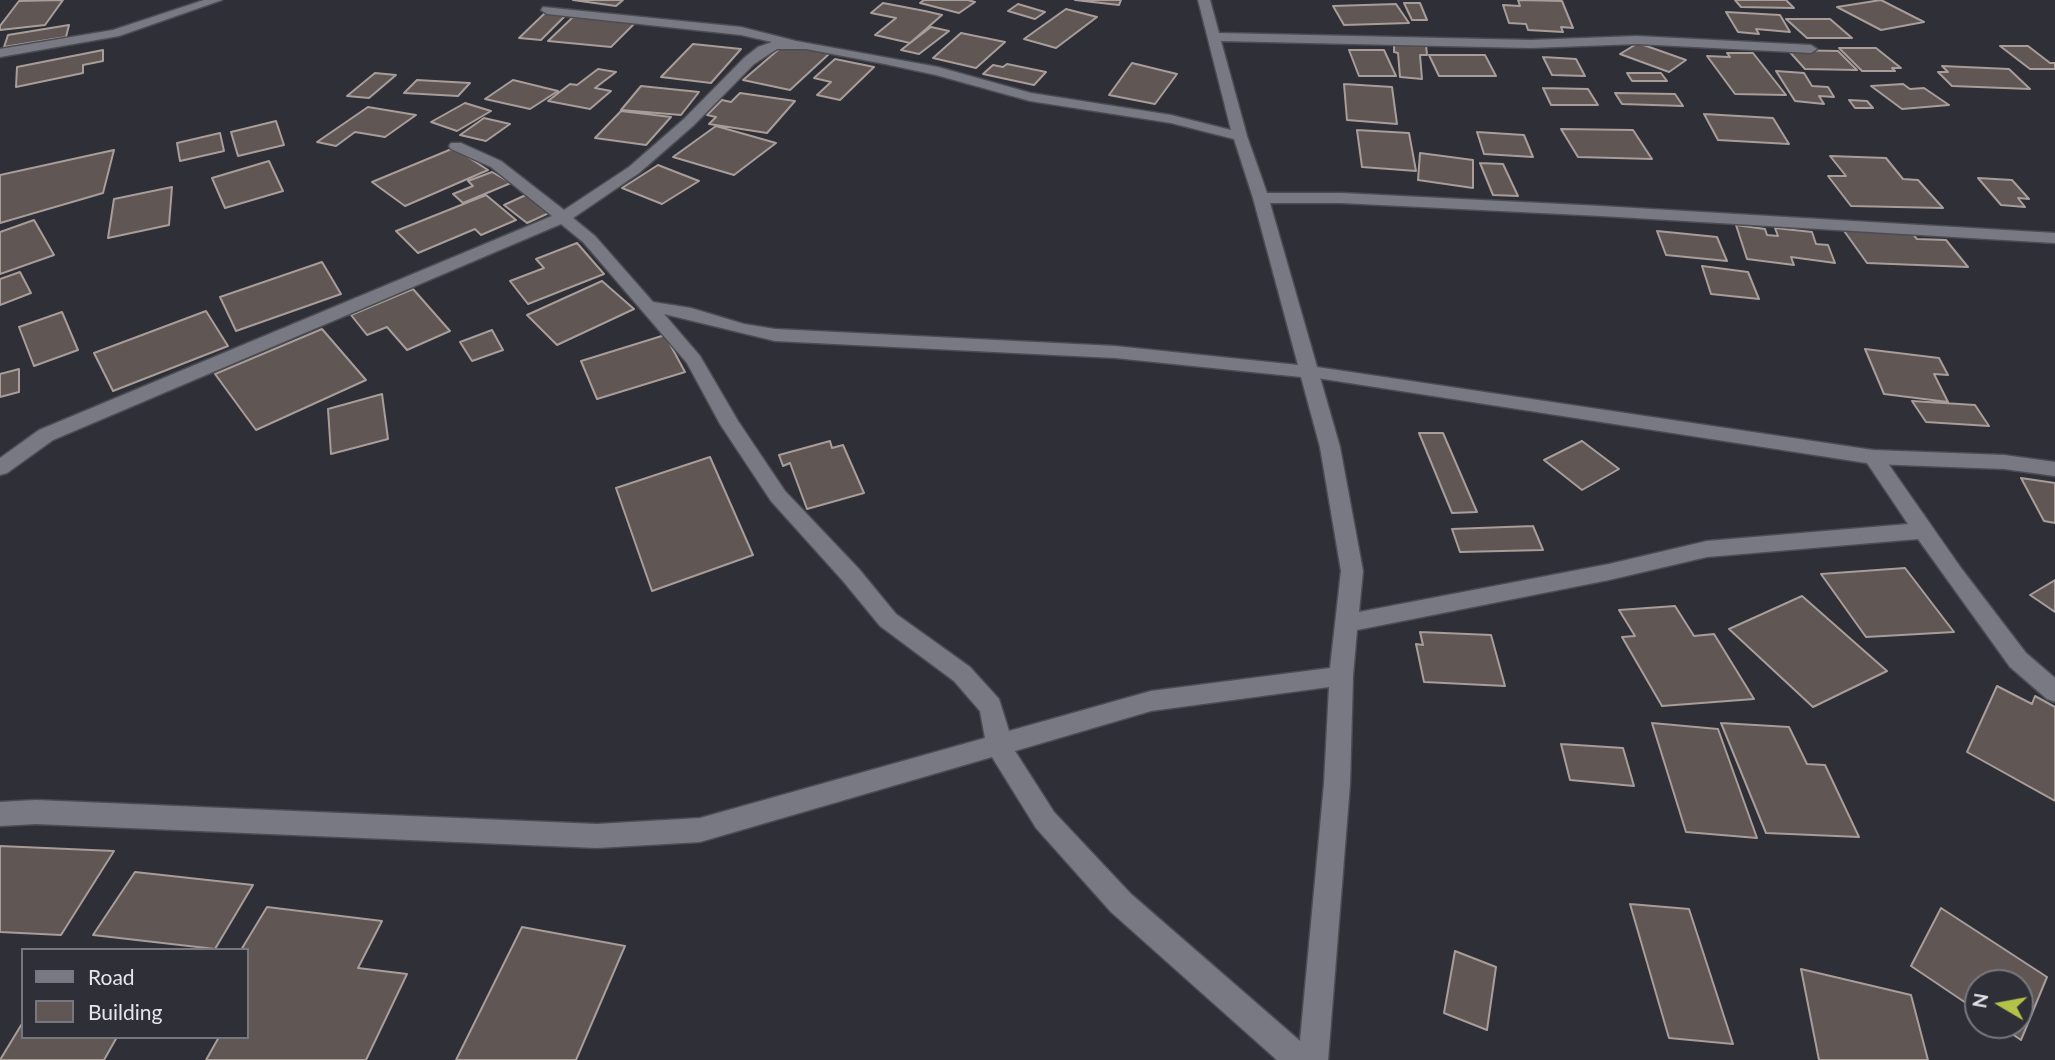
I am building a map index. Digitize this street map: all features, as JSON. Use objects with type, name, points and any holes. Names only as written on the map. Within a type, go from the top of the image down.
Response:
[{"type":"street","points":[[0,53],[115,33],[216,0]]},
{"type":"street","points":[[1204,0],[1240,136],[1261,198],[1330,447],[1352,571],[1341,676],[1337,784],[1313,1060]]},
{"type":"street","points":[[547,10],[741,31],[938,71],[1030,97],[1171,119],[1240,136]]},
{"type":"street","points":[[1214,37],[1531,44],[1637,40],[1811,49]]},
{"type":"street","points":[[0,468],[46,435],[564,217],[644,162],[764,50],[792,43]]},
{"type":"street","points":[[456,146],[496,164],[589,239],[694,360],[730,424],[778,496],[851,575],[888,620],[962,674],[991,706],[997,727],[998,746],[1045,820],[1121,903],[1299,1060]]},
{"type":"street","points":[[1261,198],[1341,198],[1601,211],[2055,238]]},
{"type":"street","points":[[646,306],[691,313],[741,329],[775,335],[1115,352],[1310,372],[1874,457],[2004,463],[2055,469]]},
{"type":"street","points":[[1874,457],[2018,660],[2055,692]]},
{"type":"street","points":[[1346,623],[1609,572],[1707,549],[1924,531]]},
{"type":"street","points":[[0,814],[36,812],[597,836],[700,830],[1151,701],[1341,676]]},
{"type":"building","points":[[63,0],[45,25],[0,30],[0,26],[19,1]]},
{"type":"building","points":[[573,0],[623,0],[616,6]]},
{"type":"building","points":[[924,0],[975,2],[959,13],[920,3]]},
{"type":"building","points":[[1075,0],[1121,0],[1119,5]]},
{"type":"building","points":[[1518,0],[1562,1],[1573,28],[1561,27],[1563,32],[1528,30],[1526,24],[1509,23],[1503,5],[1520,6]]},
{"type":"building","points":[[1735,0],[1786,0],[1794,8],[1741,7]]},
{"type":"building","points":[[1881,0],[1924,22],[1881,30],[1837,7]]},
{"type":"building","points":[[883,3],[942,15],[910,43],[875,35],[896,18],[871,13]]},
{"type":"building","points":[[1404,3],[1420,3],[1427,20],[1412,20]]},
{"type":"building","points":[[1018,4],[1045,12],[1035,19],[1008,11]]},
{"type":"building","points":[[1396,4],[1409,23],[1344,25],[1333,6]]},
{"type":"building","points":[[1066,9],[1097,17],[1056,48],[1024,39]]},
{"type":"building","points":[[1726,12],[1780,15],[1790,32],[1756,29],[1759,34],[1738,32]]},
{"type":"building","points":[[545,13],[566,15],[541,40],[519,38]]},
{"type":"building","points":[[573,17],[636,22],[611,47],[548,41]]},
{"type":"building","points":[[1786,19],[1830,19],[1852,38],[1807,38]]},
{"type":"building","points":[[69,25],[66,37],[4,47],[8,35]]},
{"type":"building","points":[[931,27],[949,31],[919,54],[901,50]]},
{"type":"building","points":[[961,33],[1005,42],[976,68],[933,58]]},
{"type":"building","points":[[1394,43],[1426,45],[1427,55],[1420,55],[1422,79],[1400,77],[1398,53],[1394,52]]},
{"type":"building","points":[[1638,43],[1686,60],[1669,72],[1620,54]]},
{"type":"building","points":[[693,44],[741,49],[711,83],[661,77]]},
{"type":"building","points":[[785,44],[830,53],[790,90],[743,80]]},
{"type":"building","points":[[2000,46],[2028,46],[2050,63],[2055,63],[2055,69],[2030,69]]},
{"type":"building","points":[[1839,48],[1876,48],[1901,68],[1892,68],[1895,71],[1862,71]]},
{"type":"building","points":[[103,50],[103,61],[83,65],[83,73],[16,87],[17,67]]},
{"type":"building","points":[[1349,50],[1384,50],[1396,76],[1359,76]]},
{"type":"building","points":[[1788,50],[1838,51],[1857,70],[1805,69]]},
{"type":"building","points":[[1727,53],[1753,53],[1786,95],[1735,94],[1707,56],[1730,57]]},
{"type":"building","points":[[1429,55],[1485,55],[1496,76],[1439,76]]},
{"type":"building","points":[[1543,57],[1576,59],[1585,76],[1552,75]]},
{"type":"building","points":[[835,59],[874,67],[840,100],[817,95],[831,82],[814,78]]},
{"type":"building","points":[[1132,63],[1177,74],[1155,104],[1109,95]]},
{"type":"building","points":[[1007,64],[1046,72],[1034,85],[983,74],[993,65],[1003,67]]},
{"type":"building","points":[[1942,66],[2009,69],[2030,89],[1952,86],[1938,72],[1948,72]]},
{"type":"building","points":[[598,69],[616,72],[595,88],[611,91],[590,109],[548,101],[570,84],[577,85]]},
{"type":"building","points":[[1776,71],[1804,73],[1812,86],[1828,87],[1834,97],[1819,96],[1824,104],[1795,101]]},
{"type":"building","points":[[375,73],[396,75],[369,98],[347,96]]},
{"type":"building","points":[[1627,73],[1661,73],[1667,81],[1632,81]]},
{"type":"building","points":[[417,80],[470,83],[458,96],[404,93]]},
{"type":"building","points":[[513,80],[558,91],[530,109],[485,99]]},
{"type":"building","points":[[1344,84],[1392,87],[1397,124],[1347,120]]},
{"type":"building","points":[[1903,84],[1910,89],[1924,88],[1949,105],[1902,109],[1871,86]]},
{"type":"building","points":[[641,86],[699,92],[681,115],[621,110]]},
{"type":"building","points":[[1543,88],[1588,89],[1598,105],[1551,105]]},
{"type":"building","points":[[740,93],[795,101],[767,133],[709,124],[716,117],[707,115],[722,100],[731,102]]},
{"type":"building","points":[[1615,93],[1675,94],[1683,106],[1622,104]]},
{"type":"building","points":[[1849,100],[1867,101],[1873,108],[1855,108]]},
{"type":"building","points":[[465,103],[491,111],[457,131],[431,122]]},
{"type":"building","points":[[368,107],[416,115],[385,137],[355,132],[336,146],[317,142]]},
{"type":"building","points":[[621,111],[671,117],[646,145],[595,138]]},
{"type":"building","points":[[1704,114],[1773,118],[1789,144],[1718,140]]},
{"type":"building","points":[[484,118],[510,124],[486,141],[460,135]]},
{"type":"building","points":[[276,121],[284,145],[238,156],[231,132]]},
{"type":"building","points":[[716,126],[776,143],[734,175],[673,157]]},
{"type":"building","points":[[1561,129],[1633,130],[1652,159],[1578,157]]},
{"type":"building","points":[[1357,130],[1409,133],[1416,171],[1362,167]]},
{"type":"building","points":[[1477,132],[1524,135],[1533,157],[1484,154]]},
{"type":"building","points":[[220,133],[224,151],[180,161],[177,143]]},
{"type":"building","points":[[454,148],[488,170],[405,206],[372,182]]},
{"type":"building","points":[[114,150],[103,193],[0,223],[0,175]]},
{"type":"building","points":[[1420,153],[1473,160],[1473,188],[1418,180]]},
{"type":"building","points":[[1830,156],[1886,158],[1903,179],[1918,180],[1943,208],[1851,206],[1828,176],[1846,176]]},
{"type":"building","points":[[269,161],[283,191],[225,208],[212,178]]},
{"type":"building","points":[[1480,163],[1503,164],[1518,196],[1493,195]]},
{"type":"building","points":[[658,165],[699,181],[662,204],[622,188]]},
{"type":"building","points":[[492,172],[511,183],[463,203],[453,194],[473,186],[468,181]]},
{"type":"building","points":[[1978,178],[2012,180],[2029,199],[2018,198],[2025,207],[2001,205]]},
{"type":"building","points":[[172,187],[169,225],[108,238],[114,199]]},
{"type":"building","points":[[528,194],[551,212],[527,223],[504,205]]},
{"type":"building","points":[[486,195],[516,220],[481,235],[475,229],[418,253],[396,231]]},
{"type":"building","points":[[34,220],[54,255],[0,274],[0,232]]},
{"type":"building","points":[[1736,225],[1765,229],[1767,235],[1778,236],[1775,228],[1812,232],[1816,244],[1828,245],[1835,263],[1791,257],[1794,265],[1747,259]]},
{"type":"building","points":[[1842,228],[1910,231],[1917,239],[1946,240],[1968,267],[1867,263]]},
{"type":"building","points":[[1657,231],[1717,237],[1727,261],[1666,255]]},
{"type":"building","points":[[577,243],[604,274],[528,304],[510,281],[544,268],[536,259]]},
{"type":"building","points":[[322,262],[341,294],[236,331],[220,297]]},
{"type":"building","points":[[1702,266],[1748,272],[1759,299],[1711,294]]},
{"type":"building","points":[[20,272],[31,293],[0,305],[0,279]]},
{"type":"building","points":[[602,281],[634,309],[557,345],[527,315]]},
{"type":"building","points":[[413,289],[450,331],[407,350],[387,327],[367,335],[351,315]]},
{"type":"building","points":[[206,311],[228,346],[113,391],[94,353]]},
{"type":"building","points":[[62,312],[78,350],[34,366],[19,327]]},
{"type":"building","points":[[322,329],[366,380],[256,430],[215,374]]},
{"type":"building","points":[[492,330],[503,350],[472,361],[460,342]]},
{"type":"building","points":[[665,335],[685,372],[597,399],[581,361]]},
{"type":"building","points":[[1865,349],[1939,358],[1948,375],[1934,374],[1948,402],[1884,394]]},
{"type":"building","points":[[19,369],[19,392],[0,397],[0,374]]},
{"type":"building","points":[[382,394],[388,439],[331,454],[328,409]]},
{"type":"building","points":[[1912,401],[1975,405],[1989,426],[1926,422]]},
{"type":"building","points":[[1419,433],[1443,433],[1477,512],[1452,513]]},
{"type":"building","points":[[830,441],[832,448],[843,445],[864,493],[807,509],[790,463],[783,466],[779,455]]},
{"type":"building","points":[[1582,441],[1619,469],[1582,490],[1544,460]]},
{"type":"building","points":[[710,457],[753,555],[652,591],[616,488]]},
{"type":"building","points":[[2021,478],[2055,483],[2055,523],[2044,521]]},
{"type":"building","points":[[1533,526],[1543,550],[1460,552],[1452,529]]},
{"type":"building","points":[[1905,568],[1954,632],[1866,637],[1821,574]]},
{"type":"building","points":[[2055,580],[2055,612],[2030,595]]},
{"type":"building","points":[[1802,596],[1887,671],[1813,707],[1729,629]]},
{"type":"building","points":[[1675,606],[1694,636],[1714,634],[1754,699],[1662,706],[1622,637],[1635,636],[1619,610]]},
{"type":"building","points":[[1420,632],[1491,635],[1505,686],[1424,682],[1416,644],[1423,645]]},
{"type":"building","points":[[1997,686],[2032,704],[2035,696],[2055,707],[2055,801],[1967,752]]},
{"type":"building","points":[[1652,723],[1718,729],[1757,838],[1686,832]]},
{"type":"building","points":[[1721,723],[1789,727],[1807,764],[1825,765],[1859,837],[1766,833]]},
{"type":"building","points":[[1561,744],[1623,748],[1634,786],[1570,780]]},
{"type":"building","points":[[0,846],[114,851],[61,935],[0,932]]},
{"type":"building","points":[[135,872],[253,885],[216,948],[93,935]]},
{"type":"building","points":[[1630,904],[1689,909],[1733,1044],[1669,1038]]},
{"type":"building","points":[[267,907],[382,921],[358,968],[407,974],[366,1060],[206,1060],[218,1039],[248,1039],[248,948],[242,948]]},
{"type":"building","points":[[1941,908],[2047,977],[2034,1008],[2034,969],[1964,969],[1964,1002],[1911,966]]},
{"type":"building","points":[[522,927],[625,946],[576,1060],[456,1060]]},
{"type":"building","points":[[1455,951],[1496,967],[1487,1030],[1444,1013]]},
{"type":"building","points":[[1801,969],[1911,995],[1928,1060],[1819,1060]]},
{"type":"building","points":[[21,1025],[21,1039],[116,1039],[104,1060],[0,1060]]}]
